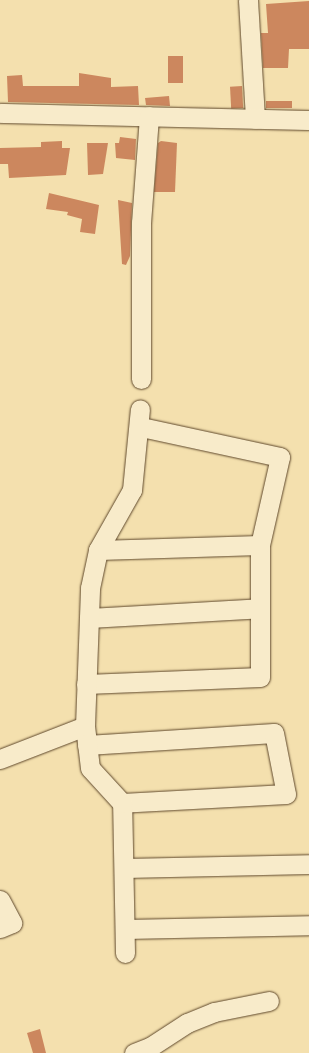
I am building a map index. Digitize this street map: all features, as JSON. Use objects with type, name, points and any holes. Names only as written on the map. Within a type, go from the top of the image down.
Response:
[{"type":"street","points":[[248,0],[255,118]]},
{"type":"street","points":[[0,113],[309,120]]},
{"type":"street","points":[[141,379],[141,222],[149,116]]},
{"type":"street","points":[[86,684],[260,677],[260,545],[280,457],[141,418],[132,490],[98,550],[90,588],[86,684],[85,726],[90,768],[122,803],[125,953]]},
{"type":"street","points":[[98,550],[260,545]]},
{"type":"street","points":[[89,618],[260,608]]},
{"type":"street","points":[[0,760],[85,726]]},
{"type":"street","points":[[87,746],[274,734],[286,794],[122,803]]},
{"type":"street","points":[[124,868],[309,864]]},
{"type":"street","points":[[0,900],[12,923],[0,928]]},
{"type":"street","points":[[125,929],[309,925]]},
{"type":"street","points":[[134,1053],[150,1047],[187,1023],[214,1012],[269,1001]]},
{"type":"building","points":[[309,1],[309,49],[289,49],[288,68],[263,68],[261,33],[268,33],[266,4]]},
{"type":"building","points":[[168,56],[183,56],[183,83],[168,83]]},
{"type":"building","points":[[79,73],[111,78],[111,87],[138,86],[139,105],[8,102],[7,76],[22,75],[23,86],[79,86]]},
{"type":"building","points":[[242,86],[243,108],[231,109],[230,87]]},
{"type":"building","points":[[169,96],[170,106],[146,105],[145,98]]},
{"type":"building","points":[[266,101],[292,101],[292,108],[266,108]]},
{"type":"building","points":[[120,137],[136,139],[135,160],[116,158],[115,143],[119,143]]},
{"type":"building","points":[[62,141],[62,148],[70,148],[66,175],[9,178],[8,164],[0,164],[0,148],[41,147],[41,142]]},
{"type":"building","points":[[161,141],[177,143],[175,192],[154,192],[158,143]]},
{"type":"building","points":[[87,143],[108,143],[103,174],[88,175]]},
{"type":"building","points":[[49,193],[99,205],[95,234],[80,232],[82,219],[67,215],[68,212],[46,209]]},
{"type":"building","points":[[118,200],[132,203],[130,256],[126,265],[122,264]]},
{"type":"building","points":[[40,1029],[46,1053],[33,1053],[27,1033]]}]
